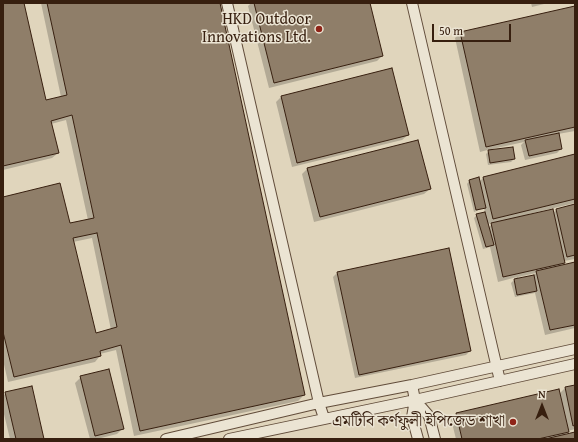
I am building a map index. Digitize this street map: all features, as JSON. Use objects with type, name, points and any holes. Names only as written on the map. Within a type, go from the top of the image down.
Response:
[{"type":"street","points":[[227,3],[318,403],[324,418]]},
{"type":"street","points":[[412,3],[470,246],[500,381]]},
{"type":"street","points":[[166,439],[318,403],[412,385],[575,349]]},
{"type":"street","points":[[226,425],[229,439],[415,400],[575,364]]},
{"type":"street","points":[[412,385],[415,400],[412,417],[418,439]]},
{"type":"street","points":[[415,400],[429,416],[435,439]]},
{"type":"building","points":[[3,3],[24,3],[46,100],[67,95],[47,3],[220,3],[305,395],[140,431],[121,345],[100,351],[101,356],[14,377],[3,332],[3,197],[60,183],[70,223],[94,218],[72,115],[51,121],[59,153],[3,166]],"holes":[[[97,233],[117,327],[96,333],[73,238]]]},
{"type":"building","name":"HKD Outdoor Innovations Ltd.","points":[[254,3],[370,3],[383,56],[274,83]]},
{"type":"building","points":[[575,6],[575,127],[486,147],[460,32]]},
{"type":"building","points":[[392,68],[409,135],[297,163],[281,96]]},
{"type":"building","points":[[559,133],[562,149],[529,156],[525,140]]},
{"type":"building","points":[[418,140],[431,189],[320,217],[307,168]]},
{"type":"building","points":[[513,147],[515,159],[490,163],[488,150]]},
{"type":"building","points":[[575,154],[575,199],[493,219],[483,177]]},
{"type":"building","points":[[479,177],[486,208],[476,210],[469,180]]},
{"type":"building","points":[[575,204],[575,255],[567,257],[556,209]]},
{"type":"building","points":[[553,209],[565,263],[503,277],[491,223]]},
{"type":"building","points":[[485,212],[494,245],[486,247],[476,214]]},
{"type":"building","points":[[449,248],[471,351],[359,375],[337,272]]},
{"type":"building","points":[[575,262],[575,325],[550,330],[536,271]]},
{"type":"building","points":[[534,275],[537,291],[517,295],[514,279]]},
{"type":"building","points":[[109,369],[124,429],[95,436],[80,376]]},
{"type":"building","points":[[575,385],[575,425],[573,426],[565,387]]},
{"type":"building","points":[[32,386],[44,439],[16,439],[5,392]]},
{"type":"building","name":"এমটিবি কর্ণফুলী ইপিজেড শাখা","points":[[559,389],[569,432],[538,439],[462,439],[456,413]]},
{"type":"building","points":[[575,432],[575,439],[545,439]]},
{"type":"place","name":"HKD Outdoor Innovations Ltd.","points":[[319,29]]},
{"type":"place","name":"এমটিবি কর্ণফুলী ইপিজেড শাখা","points":[[513,422]]}]
